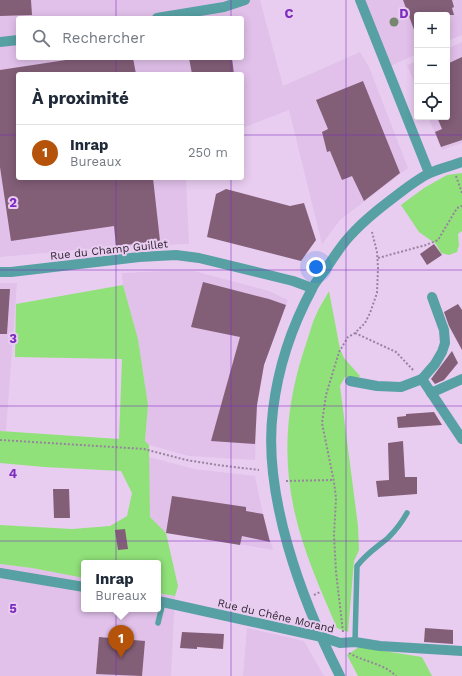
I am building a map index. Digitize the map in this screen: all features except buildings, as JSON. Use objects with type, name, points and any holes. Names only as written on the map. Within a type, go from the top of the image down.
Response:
[{"type":"street","points":[[169,16],[224,7],[245,0]]},
{"type":"street","points":[[360,0],[430,173]]},
{"type":"street","points":[[0,42],[16,40]]},
{"type":"street","points":[[340,676],[322,636],[294,564],[283,528],[276,494],[271,436],[272,410],[280,372],[289,338],[312,288],[349,237],[390,200],[430,173],[462,162]]},
{"type":"street","name":"Rue du Champ Guillet","points":[[0,272],[139,257],[176,255],[199,258],[312,288]]},
{"type":"street","points":[[350,381],[377,386],[401,387],[422,380],[435,364],[445,344],[444,330],[432,297]]},
{"type":"street","points":[[431,393],[462,378]]},
{"type":"street","points":[[422,380],[462,439]]},
{"type":"street","points":[[0,573],[81,586]]},
{"type":"street","name":"Rue du Chêne Morand","points":[[161,602],[322,636],[340,643],[355,642],[380,646],[462,651]]},
{"type":"lane","points":[[355,642],[358,566],[365,556],[388,538],[401,524],[407,513]]},
{"type":"lane","points":[[158,623],[159,612]]},
{"type":"path","points":[[378,258],[426,245],[438,240],[457,208],[462,206]]},
{"type":"path","points":[[344,635],[336,572],[334,535],[336,498],[322,424],[326,395],[339,352],[348,338],[365,323],[377,293],[378,258],[372,232]]},
{"type":"path","points":[[355,333],[396,352],[422,380]]},
{"type":"path","points":[[0,440],[144,449],[186,460],[259,470]]},
{"type":"path","points":[[286,481],[333,480]]},
{"type":"path","points":[[347,652],[357,658],[376,663],[396,676]]},
{"type":"shaded area","points":[[0,0],[260,0],[283,86],[360,52],[369,67],[408,168],[340,220],[322,244],[289,110],[244,127],[244,72],[16,72],[16,180],[186,180],[189,244],[111,247],[0,257]]},
{"type":"shaded area","points":[[363,0],[462,0],[462,35],[450,40],[450,12],[414,12],[414,55],[388,67]]},
{"type":"shaded area","points":[[462,42],[462,143],[442,150],[429,120],[450,120],[450,48]]},
{"type":"shaded area","points":[[414,62],[414,82],[407,65]]},
{"type":"shaded area","points":[[194,271],[269,291],[288,300],[264,365],[257,405],[255,460],[189,456],[149,445],[145,441],[148,405],[138,339],[123,285],[122,273]]},
{"type":"shaded area","points":[[0,283],[17,283],[6,431],[0,431]]},
{"type":"shaded area","points":[[149,457],[194,469],[255,476],[263,514],[273,550],[150,529]]},
{"type":"shaded area","points":[[0,564],[32,568],[81,577],[81,612],[161,612],[161,594],[175,596],[171,676],[0,676]]},
{"type":"shaded area","points":[[247,628],[304,641],[324,676],[243,676]]},
{"type":"green space","points":[[462,173],[462,231],[458,234],[459,245],[457,252],[449,255],[441,253],[436,244],[419,232],[401,205],[424,188],[447,175]]},
{"type":"green space","points":[[123,285],[138,339],[148,405],[145,441],[149,445],[150,517],[166,533],[178,586],[175,596],[161,594],[161,560],[81,560],[81,577],[32,568],[0,564],[0,525],[72,529],[110,526],[127,516],[132,493],[121,471],[0,463],[0,431],[119,439],[122,359],[15,357],[16,304]]},
{"type":"green space","points":[[329,291],[340,349],[344,358],[360,376],[356,380],[345,377],[340,386],[358,526],[359,550],[354,561],[348,632],[337,628],[308,557],[295,514],[288,470],[288,426],[300,362],[313,321]]},
{"type":"green space","points":[[359,647],[422,657],[432,676],[358,676],[347,655]]},
{"type":"place","name":"Inrap","points":[[121,658]]}]
